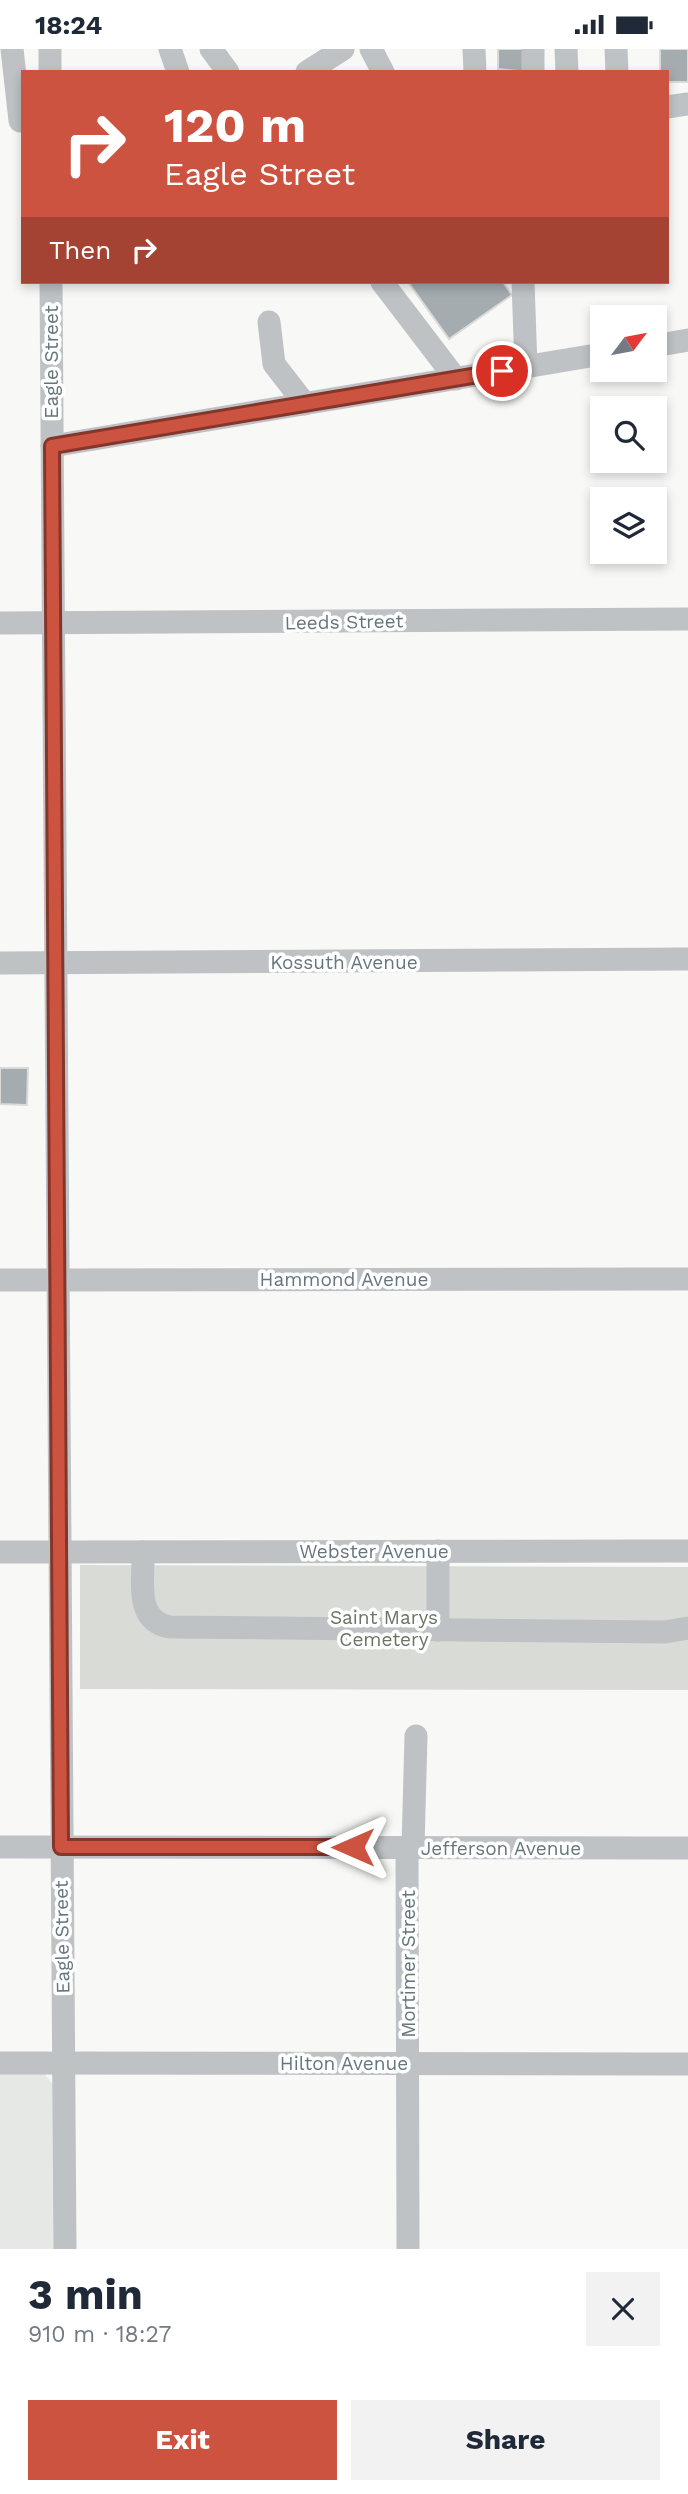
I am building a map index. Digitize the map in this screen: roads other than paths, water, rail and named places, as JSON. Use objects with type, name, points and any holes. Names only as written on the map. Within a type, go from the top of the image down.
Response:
[{"type":"street","points":[[50,49],[50,70]]},
{"type":"street","points":[[170,49],[177,70]]},
{"type":"street","points":[[211,49],[227,70]]},
{"type":"street","points":[[310,70],[343,49]]},
{"type":"street","points":[[372,49],[382,70]]},
{"type":"street","points":[[474,49],[475,70]]},
{"type":"street","points":[[533,49],[533,70]]},
{"type":"street","points":[[566,49],[567,70]]},
{"type":"street","points":[[616,49],[617,70]]},
{"type":"street","points":[[8,59],[21,121]]},
{"type":"street","points":[[669,107],[688,104]]},
{"type":"street","name":"Eagle Street","points":[[51,284],[65,2249]]},
{"type":"street","points":[[384,284],[456,379]]},
{"type":"street","points":[[523,284],[526,367]]},
{"type":"street","points":[[269,321],[274,364],[305,404]]},
{"type":"street","points":[[667,344],[688,340]]},
{"type":"street","points":[[52,446],[590,356]]},
{"type":"street","name":"Leeds Street","points":[[0,623],[688,619]]},
{"type":"street","name":"Kossuth Avenue","points":[[0,963],[688,959]]},
{"type":"street","name":"Hammond Avenue","points":[[0,1280],[688,1279]]},
{"type":"street","points":[[438,1551],[438,1630]]},
{"type":"street","name":"Webster Avenue","points":[[0,1552],[688,1551]]},
{"type":"street","points":[[143,1552],[144,1611],[158,1625],[680,1632],[688,1628]]},
{"type":"street","name":"Mortimer Street","points":[[408,2249],[410,1847],[416,1736]]},
{"type":"street","name":"Jefferson Avenue","points":[[0,1847],[688,1848]]},
{"type":"street","name":"Hilton Avenue","points":[[0,2063],[688,2064]]},
{"type":"park label","name":"Saint Marys Cemetery","points":[[384,1628]]}]
